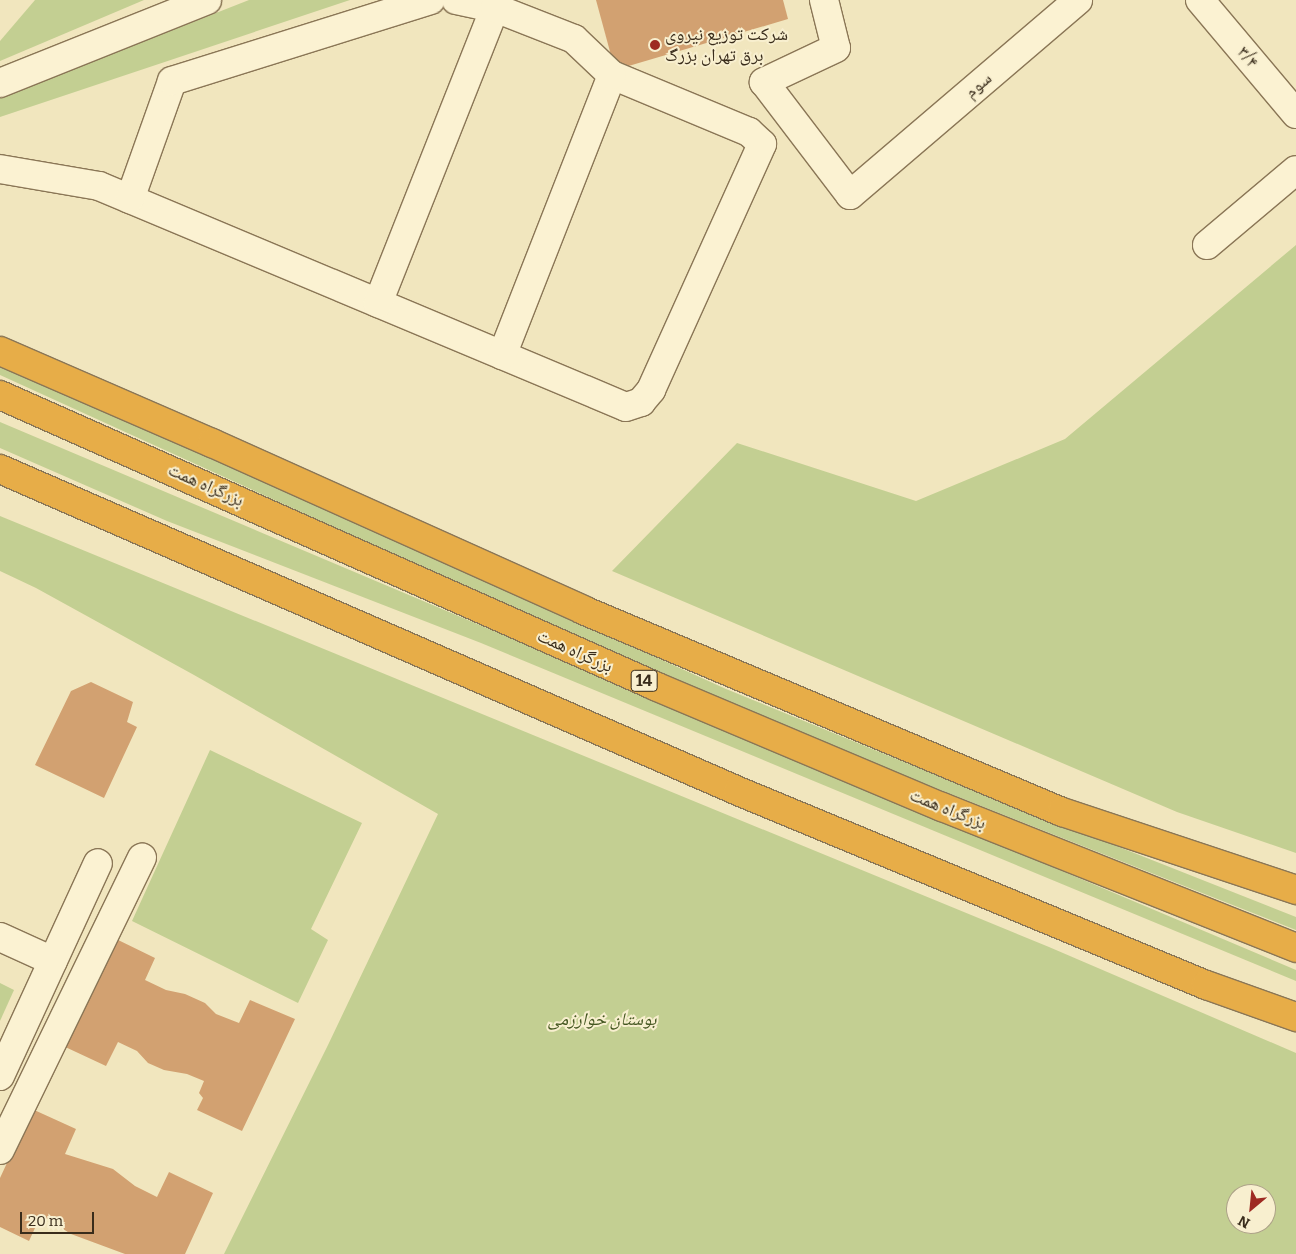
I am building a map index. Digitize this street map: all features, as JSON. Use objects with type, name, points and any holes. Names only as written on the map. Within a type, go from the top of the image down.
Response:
[{"type":"highway","points":[[0,351],[212,442],[583,610],[1062,812],[1296,890]]},
{"type":"highway","name":"بزرگراه همت","points":[[0,395],[655,686],[942,807],[1296,948]]},
{"type":"highway","points":[[0,469],[747,795],[1206,985],[1296,1017]]},
{"type":"street","points":[[0,83],[207,0]]},
{"type":"street","points":[[130,199],[172,82],[431,0]]},
{"type":"street","points":[[0,169],[99,186],[626,407],[641,402],[651,390],[762,144],[749,132],[612,74],[574,38],[495,8],[456,0]]},
{"type":"street","name":"سوم","points":[[824,0],[836,48],[764,82],[850,195],[1078,0]]},
{"type":"street","name":"۳/۴","points":[[1200,0],[1296,114]]},
{"type":"street","points":[[378,303],[495,8]]},
{"type":"street","points":[[502,355],[612,74]]},
{"type":"street","points":[[1206,245],[1296,170]]},
{"type":"street","points":[[0,1150],[142,858]]},
{"type":"street","points":[[0,1076],[98,863]]},
{"type":"street","points":[[0,937],[53,961]]},
{"type":"green space","points":[[35,0],[144,0],[0,61],[0,41]]},
{"type":"green space","points":[[249,0],[350,0],[0,117],[0,98]]},
{"type":"green space","points":[[1296,245],[1296,853],[1177,812],[612,571],[737,443],[916,501],[1065,439]]},
{"type":"green space","points":[[0,359],[726,689],[909,764],[1296,917],[1296,930],[720,703],[0,375]]},
{"type":"green space","points":[[0,422],[1296,970],[1296,981],[481,643],[167,521],[0,448]]},
{"type":"green space","name":"بوستان خوارزمی","points":[[0,516],[1049,947],[1296,1053],[1296,1254],[224,1254],[328,1045],[438,814],[194,675],[36,588],[0,571]]},
{"type":"green space","points":[[210,750],[362,823],[311,929],[328,940],[298,1003],[132,921]]},
{"type":"green space","points":[[0,983],[14,990],[0,1021]]},
{"type":"building","name":"شرکت توزیع نیروی برق تهران بزرگ","points":[[596,0],[783,0],[788,19],[615,70]]},
{"type":"building","points":[[91,682],[133,702],[127,722],[137,727],[104,798],[35,765],[71,691]]},
{"type":"building","points":[[112,937],[155,958],[145,980],[166,990],[185,994],[205,1003],[216,1014],[239,1023],[250,1000],[295,1019],[242,1131],[197,1110],[203,1098],[199,1093],[204,1081],[187,1074],[164,1070],[148,1063],[137,1051],[118,1042],[106,1066],[61,1045]]},
{"type":"building","points":[[32,1109],[76,1129],[65,1154],[113,1169],[135,1186],[157,1197],[169,1172],[213,1193],[185,1254],[125,1254],[71,1234],[41,1215],[29,1241],[0,1227],[0,1178]]},
{"type":"place","name":"شرکت توزیع نیروی برق تهران بزرگ","points":[[655,45]]}]
